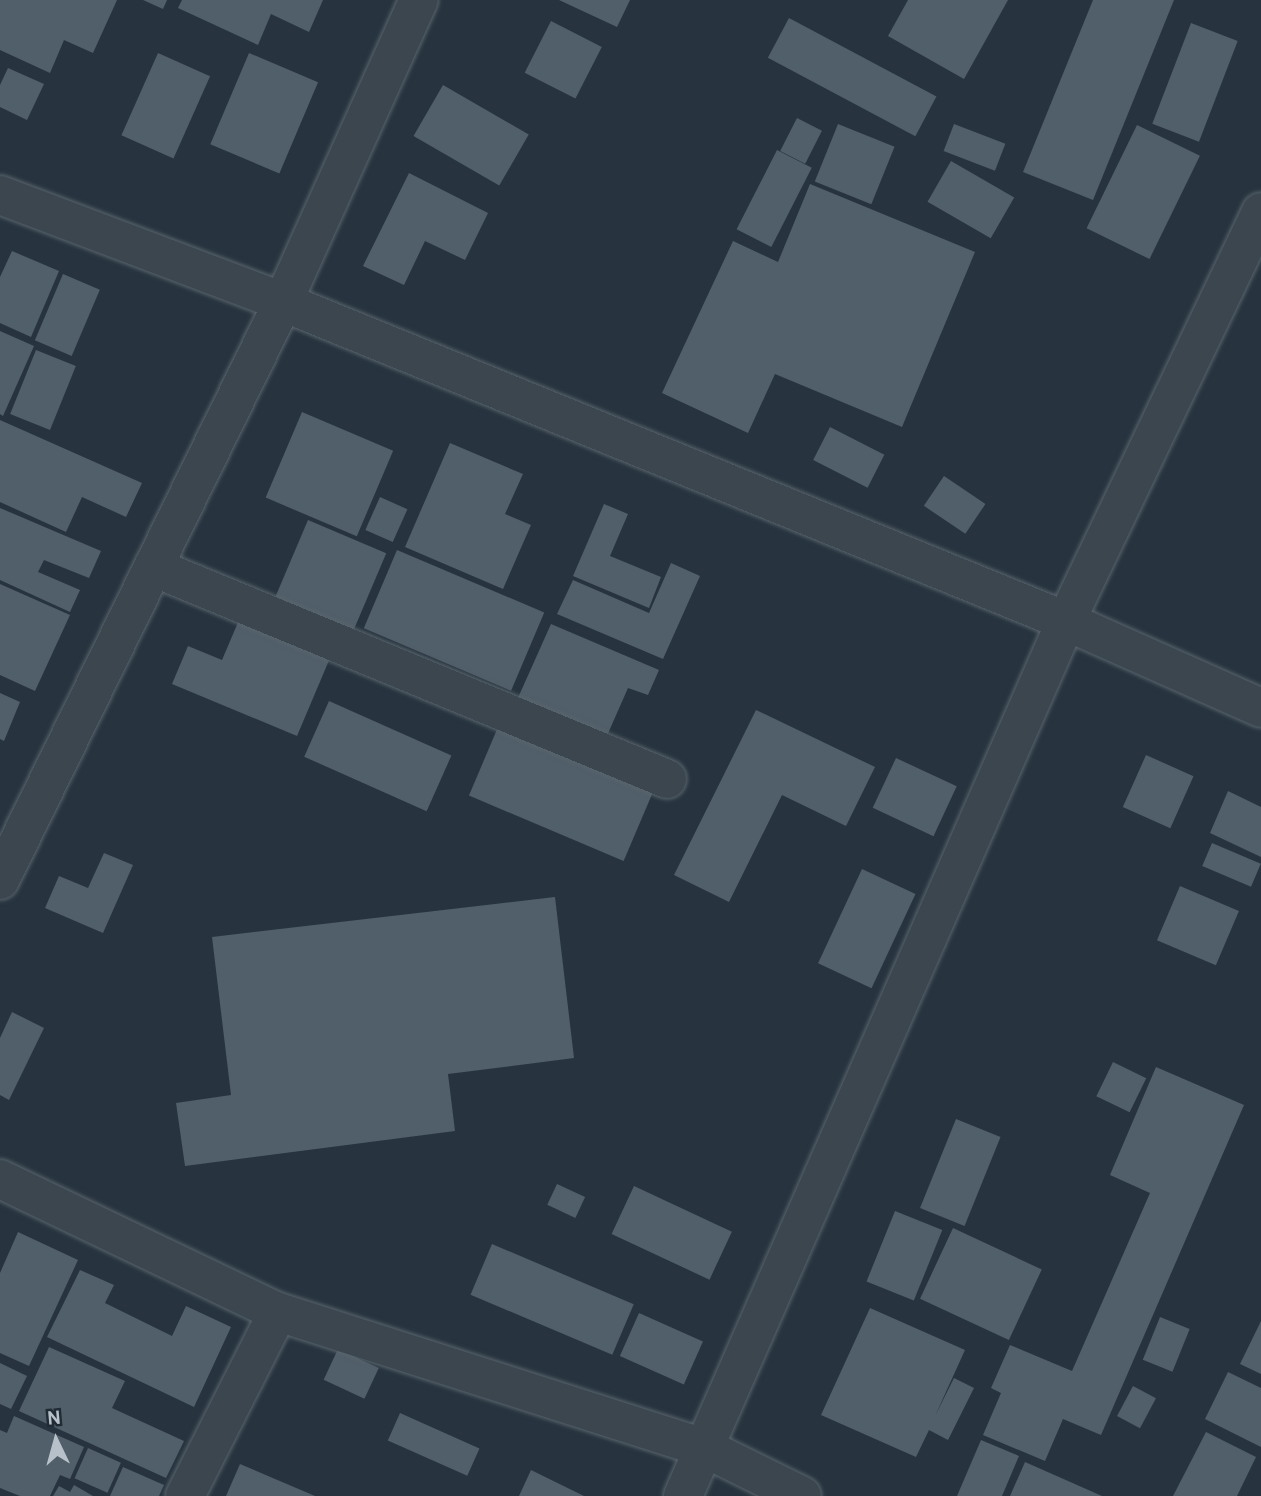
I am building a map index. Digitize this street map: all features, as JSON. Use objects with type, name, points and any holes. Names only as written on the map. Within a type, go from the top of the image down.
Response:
[{"type":"street","points":[[0,880],[283,302],[419,0]]},
{"type":"street","points":[[0,195],[283,302],[1066,621],[1261,708]]},
{"type":"street","points":[[683,1496],[1066,621],[1261,212]]},
{"type":"street","points":[[153,567],[667,779]]},
{"type":"street","points":[[0,1179],[278,1312],[705,1448],[802,1496]]},
{"type":"street","points":[[186,1496],[278,1312]]},
{"type":"building","points":[[0,0],[117,0],[93,53],[64,40],[50,73],[0,50]]},
{"type":"building","points":[[143,0],[167,0],[163,9]]},
{"type":"building","points":[[182,0],[323,0],[309,32],[271,14],[258,45],[178,8]]},
{"type":"building","points":[[559,0],[630,0],[617,27]]},
{"type":"building","points":[[908,0],[1008,0],[964,79],[888,36]]},
{"type":"building","points":[[1093,0],[1174,0],[1093,200],[1023,172]]},
{"type":"building","points":[[789,18],[936,96],[915,136],[768,58]]},
{"type":"building","points":[[551,21],[602,47],[575,99],[525,73]]},
{"type":"building","points":[[1191,23],[1238,41],[1199,142],[1152,124]]},
{"type":"building","points":[[158,53],[210,76],[173,158],[121,135]]},
{"type":"building","points":[[249,53],[318,82],[279,173],[210,144]]},
{"type":"building","points":[[8,68],[44,84],[27,120],[0,107],[0,85]]},
{"type":"building","points":[[443,85],[529,134],[499,186],[414,136]]},
{"type":"building","points":[[797,118],[822,131],[805,164],[780,151]]},
{"type":"building","points":[[838,124],[895,147],[871,204],[815,181]]},
{"type":"building","points":[[954,124],[1005,144],[995,171],[944,151]]},
{"type":"building","points":[[1137,125],[1200,156],[1150,259],[1087,228]]},
{"type":"building","points":[[777,150],[812,168],[771,247],[737,229]]},
{"type":"building","points":[[951,161],[1014,198],[991,238],[928,202]]},
{"type":"building","points":[[409,173],[488,213],[465,260],[425,241],[404,285],[363,266]]},
{"type":"building","points":[[810,184],[975,252],[902,427],[775,374],[748,433],[662,393],[733,241],[778,262]]},
{"type":"building","points":[[12,251],[59,271],[31,337],[0,323],[0,277]]},
{"type":"building","points":[[63,274],[100,290],[72,356],[35,340]]},
{"type":"building","points":[[0,331],[34,346],[3,416],[0,414]]},
{"type":"building","points":[[36,350],[76,366],[50,430],[10,414]]},
{"type":"building","points":[[302,412],[393,451],[357,536],[266,498]]},
{"type":"building","points":[[0,420],[142,483],[126,517],[82,497],[66,532],[0,502]]},
{"type":"building","points":[[830,427],[884,455],[868,488],[813,460]]},
{"type":"building","points":[[450,443],[523,474],[505,514],[531,525],[503,589],[405,547]]},
{"type":"building","points":[[944,476],[985,504],[965,534],[924,506]]},
{"type":"building","points":[[380,497],[407,509],[393,542],[365,530]]},
{"type":"building","points":[[604,504],[628,514],[610,556],[661,577],[649,608],[573,576]]},
{"type":"building","points":[[0,508],[101,551],[89,578],[44,560],[38,572],[80,590],[70,612],[0,580]]},
{"type":"building","points":[[308,520],[386,553],[353,631],[275,598]]},
{"type":"building","points":[[397,550],[544,613],[511,691],[364,628]]},
{"type":"building","points":[[671,563],[700,576],[663,659],[557,614],[573,580],[649,613]]},
{"type":"building","points":[[0,584],[70,615],[35,691],[0,675]]},
{"type":"building","points":[[239,620],[330,658],[297,736],[172,684],[188,646],[222,660]]},
{"type":"building","points":[[551,624],[659,670],[648,695],[628,688],[606,738],[517,700]]},
{"type":"building","points":[[0,693],[20,702],[4,741],[0,739]]},
{"type":"building","points":[[329,701],[451,756],[427,811],[304,757]]},
{"type":"building","points":[[756,710],[875,767],[846,826],[782,795],[729,902],[674,875]]},
{"type":"building","points":[[501,720],[656,786],[624,861],[469,795]]},
{"type":"building","points":[[1146,755],[1194,776],[1170,828],[1123,807]]},
{"type":"building","points":[[896,758],[957,786],[933,836],[873,808]]},
{"type":"building","points":[[1228,791],[1261,807],[1261,857],[1210,833]]},
{"type":"building","points":[[1212,843],[1261,864],[1251,887],[1202,866]]},
{"type":"building","points":[[104,853],[133,865],[103,933],[45,908],[59,876],[88,888]]},
{"type":"building","points":[[862,869],[915,894],[872,988],[818,963]]},
{"type":"building","points":[[1180,886],[1239,911],[1216,965],[1157,940]]},
{"type":"building","points":[[555,897],[574,1058],[448,1074],[455,1131],[185,1166],[176,1103],[231,1095],[212,937]]},
{"type":"building","points":[[12,1012],[44,1028],[9,1100],[0,1095],[0,1038]]},
{"type":"building","points":[[1113,1062],[1146,1078],[1130,1112],[1096,1096]]},
{"type":"building","points":[[1156,1067],[1244,1105],[1101,1435],[1063,1419],[1045,1461],[983,1435],[1001,1393],[991,1388],[1010,1345],[1072,1371],[1150,1193],[1110,1175]]},
{"type":"building","points":[[956,1119],[1001,1137],[965,1226],[920,1208]]},
{"type":"building","points":[[557,1184],[585,1197],[575,1218],[547,1205]]},
{"type":"building","points":[[634,1186],[732,1232],[709,1280],[612,1234]]},
{"type":"building","points":[[895,1211],[942,1230],[914,1301],[867,1281]]},
{"type":"building","points":[[953,1228],[1042,1269],[1009,1340],[920,1299]]},
{"type":"building","points":[[18,1232],[78,1260],[29,1366],[0,1353],[0,1273]]},
{"type":"building","points":[[492,1244],[634,1304],[612,1355],[471,1295]]},
{"type":"building","points":[[80,1270],[114,1285],[105,1303],[172,1336],[186,1306],[231,1327],[194,1407],[47,1337]]},
{"type":"building","points":[[870,1308],[965,1350],[935,1416],[954,1378],[974,1388],[948,1440],[929,1430],[916,1457],[821,1415]]},
{"type":"building","points":[[639,1313],[703,1341],[684,1384],[620,1356]]},
{"type":"building","points":[[1160,1317],[1190,1329],[1172,1372],[1143,1360]]},
{"type":"building","points":[[1261,1321],[1261,1374],[1240,1364]]},
{"type":"building","points":[[49,1347],[125,1381],[112,1408],[184,1441],[166,1478],[19,1411]]},
{"type":"building","points":[[338,1349],[379,1368],[364,1399],[324,1380]]},
{"type":"building","points":[[0,1363],[27,1376],[11,1409],[0,1404]]},
{"type":"building","points":[[1228,1372],[1261,1388],[1261,1447],[1205,1419]]},
{"type":"building","points":[[1133,1386],[1156,1398],[1140,1428],[1117,1416]]},
{"type":"building","points":[[400,1413],[479,1448],[467,1476],[388,1440]]},
{"type":"building","points":[[14,1416],[84,1447],[70,1479],[60,1475],[50,1496],[20,1496],[0,1488],[0,1430],[7,1433]]},
{"type":"building","points":[[1206,1432],[1256,1457],[1237,1496],[1173,1496]]},
{"type":"building","points":[[981,1440],[1019,1456],[1002,1496],[957,1496]]},
{"type":"building","points":[[88,1448],[121,1463],[107,1493],[75,1478]]},
{"type":"building","points":[[1025,1462],[1102,1496],[1010,1496]]},
{"type":"building","points":[[240,1464],[315,1496],[226,1496]]},
{"type":"building","points":[[123,1467],[164,1485],[159,1496],[110,1496]]},
{"type":"building","points":[[531,1470],[584,1496],[519,1496]]},
{"type":"building","points":[[74,1485],[93,1496],[53,1496],[59,1486],[70,1492]]}]
